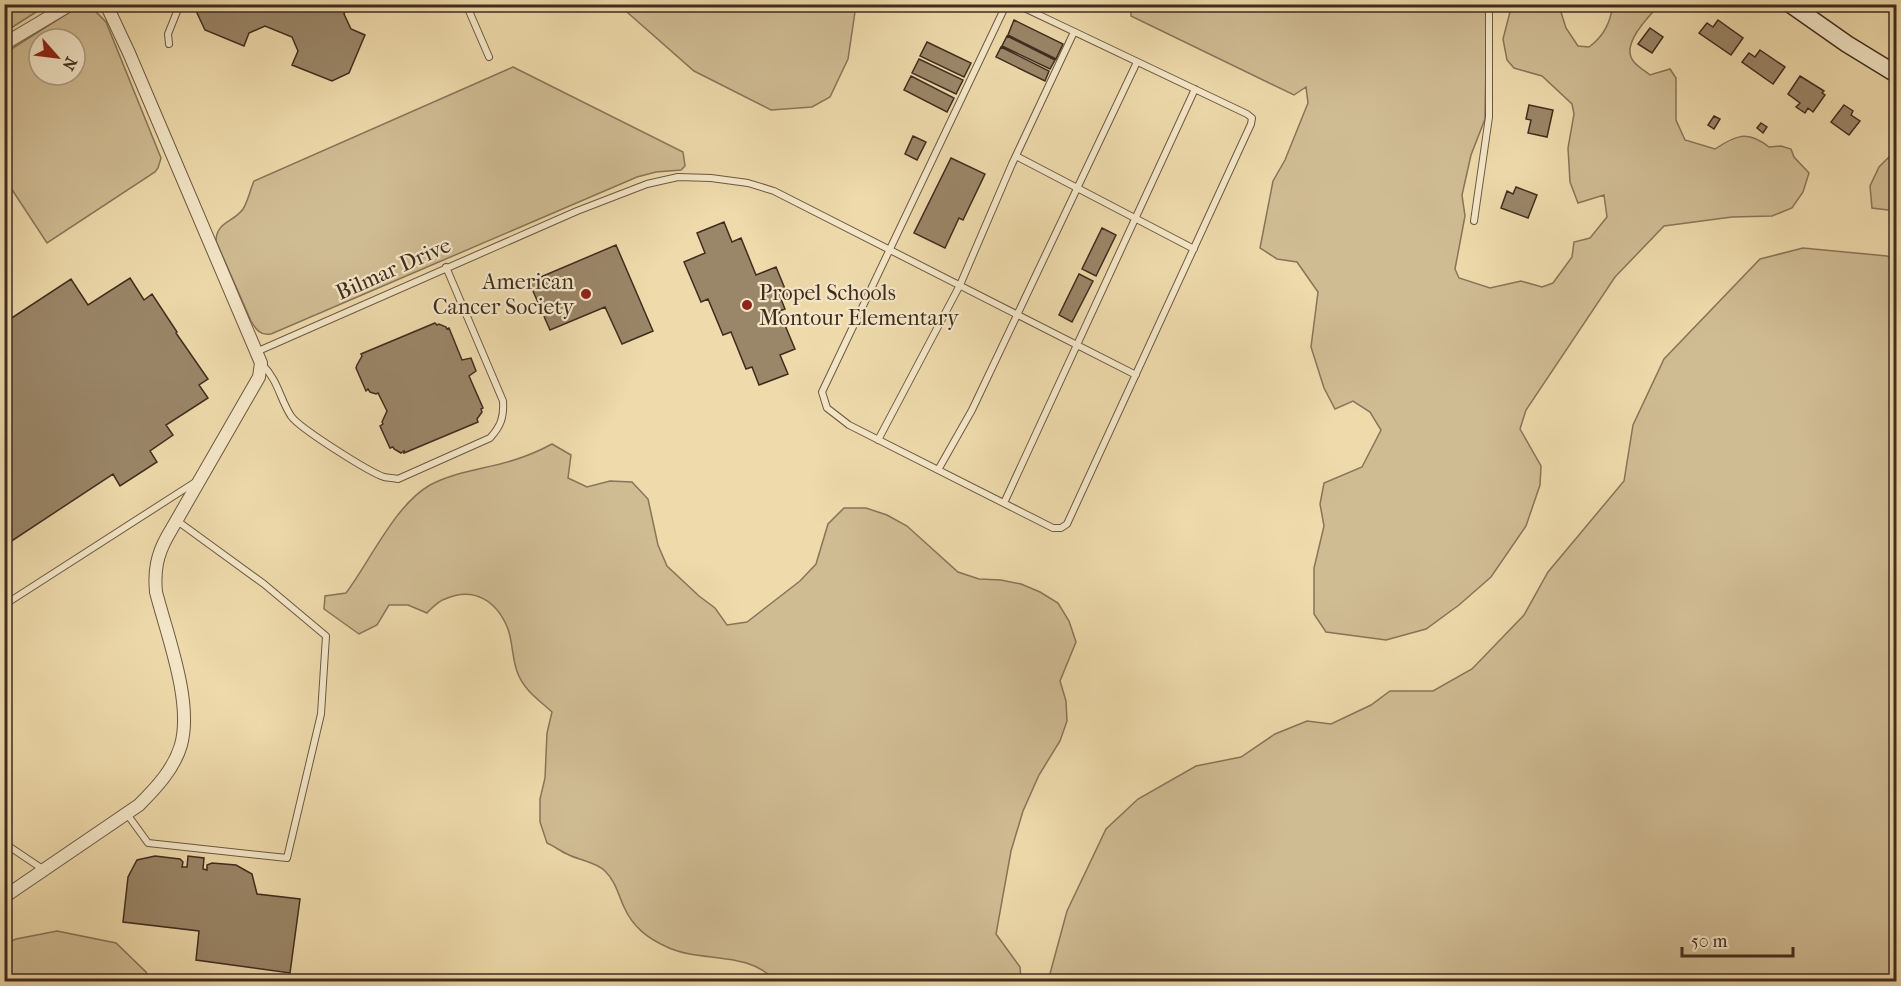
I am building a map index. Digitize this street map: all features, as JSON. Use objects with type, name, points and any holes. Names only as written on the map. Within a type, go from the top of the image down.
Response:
[{"type":"street","points":[[4,44],[71,4]]},
{"type":"street","points":[[4,897],[139,805],[157,787],[181,745],[185,719],[183,697],[155,580],[159,551],[259,377],[258,358],[129,53],[106,4]]},
{"type":"street","points":[[1790,4],[1847,44],[1896,74]]},
{"type":"lane","points":[[169,44],[168,34],[180,4]]},
{"type":"lane","points":[[466,4],[489,57]]},
{"type":"lane","points":[[1008,4],[822,392],[827,408],[849,425],[1053,528],[1061,528],[1067,524],[1252,118],[1016,4]]},
{"type":"lane","points":[[1474,221],[1489,117],[1489,4]]},
{"type":"lane","points":[[878,440],[960,285],[1016,156],[1074,32]]},
{"type":"lane","points":[[938,470],[972,410],[1137,62]]},
{"type":"lane","points":[[1004,503],[1195,89]]},
{"type":"lane","points":[[1016,156],[1194,249]]},
{"type":"lane","name":"Bilmar Drive","points":[[258,358],[446,267],[577,211],[647,184],[678,177],[711,178],[748,183],[765,188],[853,230],[1136,375]]},
{"type":"lane","points":[[258,358],[272,375],[291,416],[301,427],[385,477],[398,479],[490,438],[499,427],[504,414],[503,401],[446,267]]},
{"type":"lane","points":[[4,605],[200,479]]},
{"type":"lane","points":[[127,813],[148,843],[287,858],[321,714],[326,636],[264,584],[176,520]]},
{"type":"lane","points":[[4,843],[44,870]]},
{"type":"shaded area","points":[[5,4],[47,4],[47,5],[5,32]]},
{"type":"shaded area","points":[[619,5],[856,5],[848,59],[830,97],[812,107],[771,110],[694,71]]},
{"type":"shaded area","points":[[1131,5],[1485,5],[1487,8],[1485,119],[1471,155],[1462,195],[1465,216],[1455,269],[1459,278],[1490,288],[1521,281],[1542,287],[1553,283],[1572,257],[1574,242],[1590,238],[1607,217],[1604,195],[1578,203],[1570,182],[1568,148],[1574,114],[1572,104],[1542,76],[1514,68],[1507,60],[1503,39],[1511,8],[1517,5],[1555,5],[1560,9],[1566,28],[1578,46],[1589,47],[1606,29],[1613,5],[1659,5],[1637,32],[1630,48],[1630,55],[1636,64],[1650,75],[1670,69],[1676,78],[1676,120],[1685,140],[1715,149],[1729,140],[1748,136],[1769,147],[1781,146],[1791,149],[1794,157],[1809,173],[1803,192],[1792,208],[1772,216],[1732,217],[1664,226],[1615,277],[1526,410],[1520,429],[1541,466],[1540,485],[1526,526],[1491,577],[1459,605],[1426,629],[1386,640],[1326,632],[1314,614],[1314,568],[1324,526],[1320,504],[1324,483],[1362,467],[1381,430],[1370,412],[1353,401],[1335,409],[1324,388],[1311,347],[1318,292],[1297,262],[1277,259],[1260,248],[1273,181],[1285,160],[1308,103],[1306,87],[1294,95],[1131,16]]},
{"type":"shaded area","points":[[85,7],[94,10],[106,22],[161,158],[155,172],[47,243],[5,179],[5,53],[27,39],[27,87],[87,87],[87,27],[46,27],[76,8]]},
{"type":"shaded area","points":[[513,67],[683,152],[685,166],[681,170],[656,172],[637,177],[271,334],[264,334],[257,330],[216,241],[222,226],[243,209],[254,181]]},
{"type":"shaded area","points":[[1896,150],[1896,211],[1872,208],[1870,186],[1879,167]]},
{"type":"shaded area","points":[[1803,248],[1887,256],[1896,261],[1896,981],[1048,981],[1067,911],[1106,829],[1138,799],[1196,766],[1241,757],[1275,734],[1307,721],[1331,724],[1371,705],[1390,691],[1433,691],[1472,669],[1524,615],[1548,572],[1624,481],[1633,425],[1664,359],[1760,259]]},
{"type":"shaded area","points":[[552,444],[571,455],[568,478],[587,487],[610,481],[632,482],[648,499],[658,545],[667,566],[715,608],[727,625],[747,622],[800,581],[816,564],[828,524],[844,508],[866,508],[887,515],[907,526],[958,572],[979,579],[1021,584],[1058,603],[1069,621],[1076,642],[1060,681],[1066,701],[1067,721],[1060,741],[1039,775],[1023,811],[1011,851],[996,934],[1020,967],[1021,981],[775,981],[764,971],[752,965],[680,952],[660,944],[641,931],[632,920],[605,871],[597,865],[571,856],[547,843],[540,822],[540,799],[545,778],[547,733],[552,712],[533,695],[521,680],[508,629],[498,611],[491,604],[475,595],[466,594],[442,600],[427,613],[408,605],[389,605],[377,625],[359,634],[324,609],[325,596],[346,593],[394,520],[417,494],[450,476],[514,460]]},
{"type":"shaded area","points":[[57,931],[116,943],[146,972],[150,981],[5,981],[5,944],[16,939]]},
{"type":"building","points":[[201,4],[348,4],[344,14],[351,29],[365,35],[349,73],[332,81],[292,65],[298,51],[292,37],[265,26],[249,33],[244,46],[205,30],[197,13]]},
{"type":"building","points":[[1014,20],[1063,44],[1056,59],[1008,35]]},
{"type":"building","points":[[1718,20],[1743,38],[1731,55],[1699,33],[1707,23],[1713,27]]},
{"type":"building","points":[[1650,28],[1663,37],[1652,53],[1638,44]]},
{"type":"building","points":[[1007,36],[1055,60],[1050,69],[1002,46]]},
{"type":"building","points":[[927,42],[971,63],[964,77],[920,56]]},
{"type":"building","points":[[1001,47],[1049,71],[1045,81],[996,57]]},
{"type":"building","points":[[1760,50],[1785,67],[1773,84],[1742,62],[1749,53],[1755,57]]},
{"type":"building","points":[[919,59],[963,80],[956,94],[912,73]]},
{"type":"building","points":[[911,76],[954,98],[947,112],[904,90]]},
{"type":"building","points":[[1800,76],[1824,91],[1822,93],[1825,95],[1813,112],[1808,108],[1805,113],[1796,107],[1800,103],[1788,94]]},
{"type":"building","points":[[1529,105],[1553,110],[1547,137],[1528,133],[1531,120],[1526,119]]},
{"type":"building","points":[[1844,105],[1853,111],[1851,115],[1860,121],[1849,135],[1831,122]]},
{"type":"building","points":[[1714,116],[1720,119],[1714,129],[1708,125]]},
{"type":"building","points":[[1761,123],[1767,127],[1763,133],[1757,128]]},
{"type":"building","points":[[913,136],[926,142],[917,160],[905,154]]},
{"type":"building","points":[[951,158],[985,174],[963,220],[959,218],[945,248],[914,233]]},
{"type":"building","points":[[1516,187],[1537,195],[1528,218],[1501,208],[1507,191],[1513,194]]},
{"type":"building","name":"Propel Schools Montour Elementary","points":[[724,222],[732,242],[741,238],[756,275],[776,267],[788,296],[781,299],[785,309],[779,311],[795,349],[780,355],[788,374],[759,385],[752,367],[746,369],[731,332],[723,335],[708,299],[701,302],[684,262],[705,253],[697,233]]},
{"type":"building","points":[[1102,228],[1116,235],[1096,276],[1082,269]]},
{"type":"building","name":"American Cancer Society","points":[[616,245],[653,331],[622,344],[605,307],[550,330],[529,282]]},
{"type":"building","points":[[1079,274],[1093,281],[1072,322],[1059,315]]},
{"type":"building","points":[[130,278],[144,300],[152,294],[208,379],[199,385],[208,398],[166,425],[173,435],[150,451],[157,462],[120,486],[113,474],[4,546],[4,323],[71,279],[88,305]]},
{"type":"building","points":[[435,323],[449,328],[462,360],[471,358],[476,371],[469,376],[483,408],[482,412],[477,419],[478,422],[401,453],[393,447],[390,448],[380,426],[383,424],[387,411],[378,393],[370,392],[368,389],[366,391],[356,368],[361,354]]},
{"type":"building","points":[[155,856],[180,859],[183,862],[182,867],[187,867],[188,856],[204,858],[203,869],[207,870],[207,865],[212,863],[236,865],[252,874],[257,894],[300,899],[290,973],[196,960],[199,931],[123,922],[128,877],[137,860]]},
{"type":"place","name":"American Cancer Society","points":[[586,294]]},
{"type":"place","name":"Propel Schools Montour Elementary","points":[[747,305]]}]
